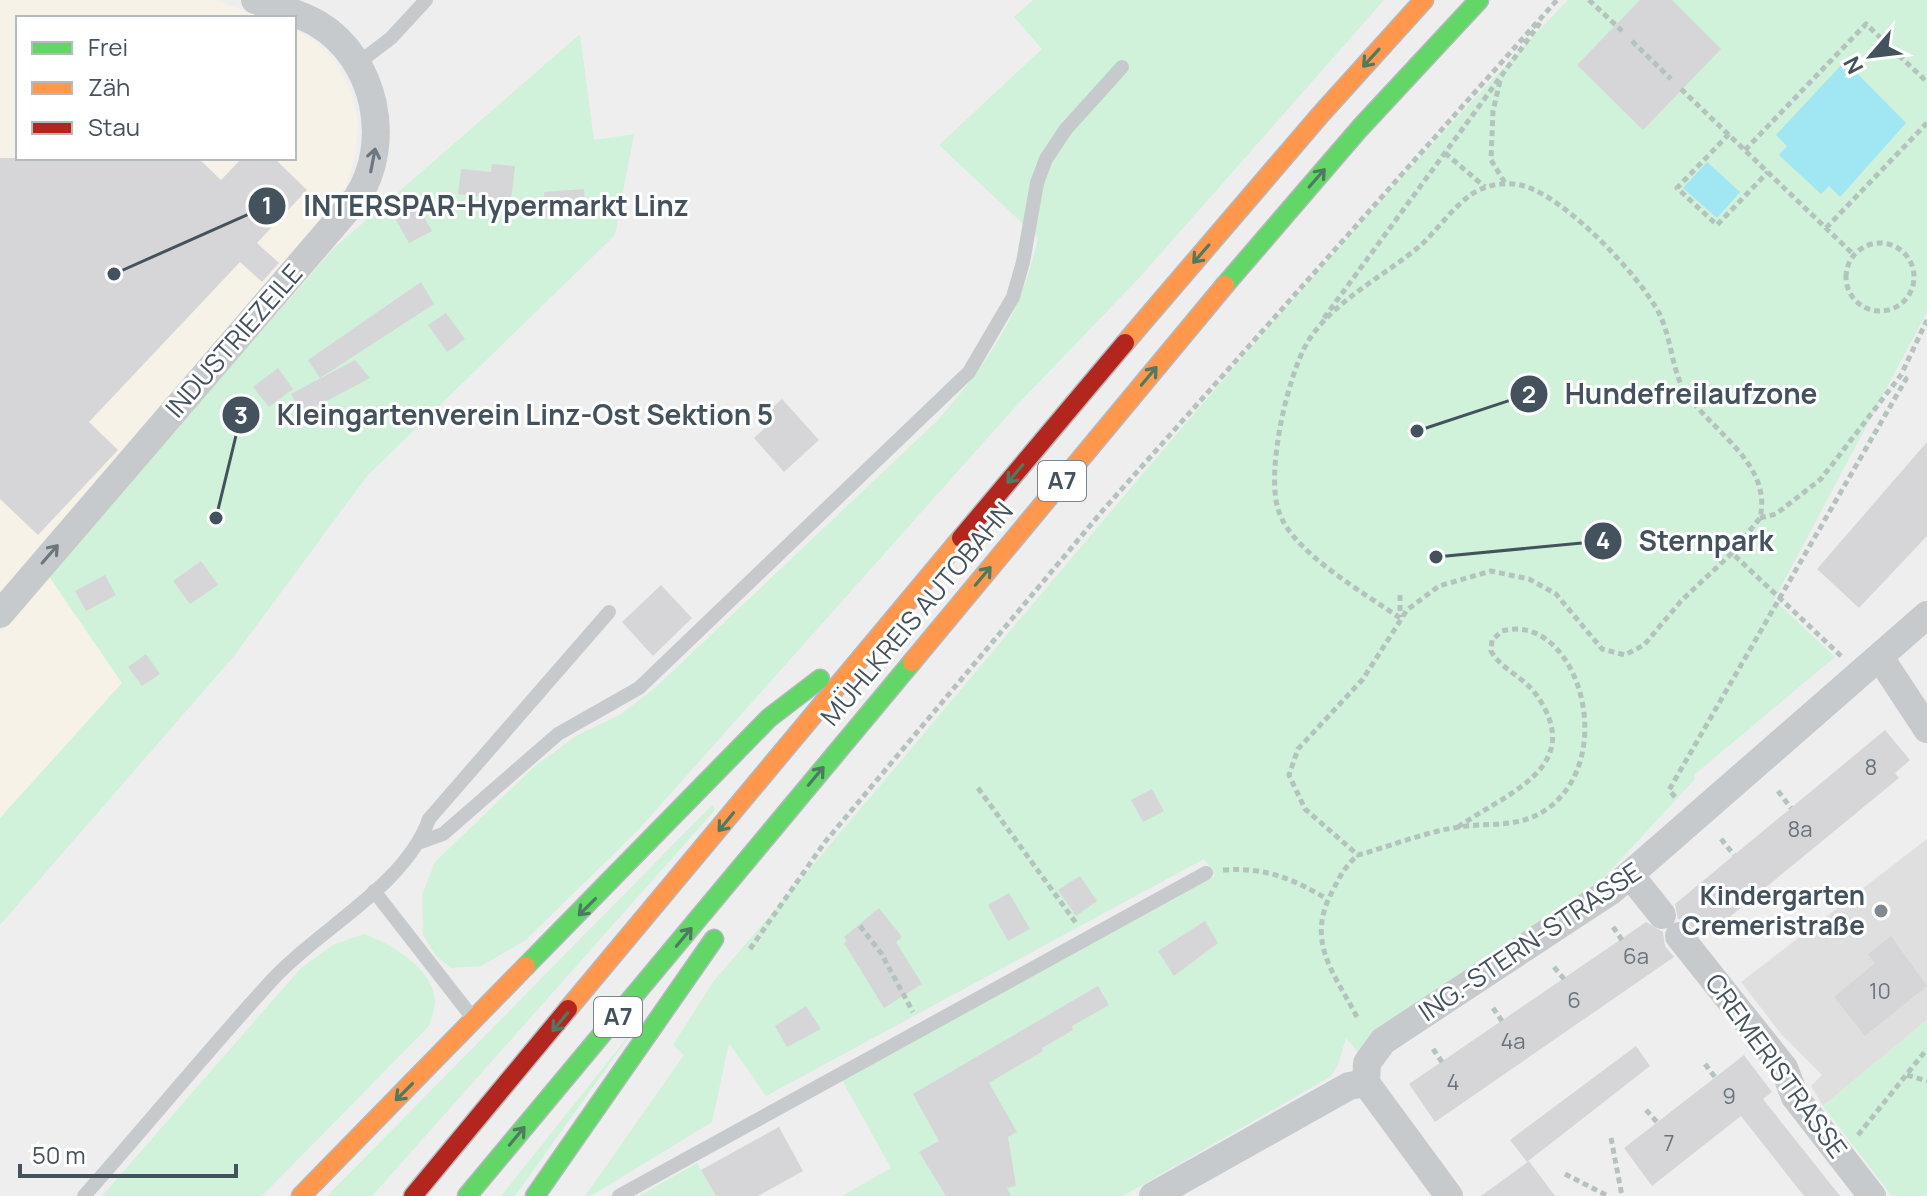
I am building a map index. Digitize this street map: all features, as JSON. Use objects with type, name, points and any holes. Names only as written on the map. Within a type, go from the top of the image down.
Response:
[{"type":"highway","name":"MÜHLKREIS AUTOBAHN","points":[[413,1196],[1198,257],[1424,0]]},
{"type":"highway","name":"MÜHLKREIS AUTOBAHN","points":[[467,1196],[1226,284],[1360,128],[1479,0]]},
{"type":"highway","points":[[301,1196],[769,718],[883,632]]},
{"type":"highway","points":[[535,1196],[664,1014],[728,913],[767,836]]},
{"type":"street","name":"INDUSTRIEZEILE","points":[[0,614],[357,198],[370,176],[377,135],[371,100],[357,64],[319,25],[255,0]]},
{"type":"street","name":"ING.-STERN-STRASSE","points":[[1366,1083],[1367,1063],[1383,1041],[1630,875],[1881,659],[1927,615]]},
{"type":"street","points":[[1881,659],[1927,729]]},
{"type":"street","name":"CREMERISTRASSE","points":[[1630,875],[1784,1068],[1795,1097],[1872,1196]]},
{"type":"street","points":[[1153,1196],[1349,1086],[1366,1083],[1449,1196]]},
{"type":"lane","points":[[357,64],[391,38],[426,0]]},
{"type":"lane","points":[[421,842],[443,834],[558,734],[639,688],[969,372],[1013,297],[1023,262],[1037,183],[1046,159],[1066,129],[1122,67]]},
{"type":"lane","points":[[84,1196],[273,979],[374,891],[421,842],[429,819],[609,612]]},
{"type":"lane","points":[[619,1196],[921,1027],[1206,873]]},
{"type":"lane","points":[[374,891],[475,1021]]},
{"type":"path","points":[[1589,0],[1622,31]]},
{"type":"path","points":[[1400,618],[1309,550],[1285,526],[1276,503],[1274,479],[1289,394],[1302,353],[1319,326],[1556,1]]},
{"type":"path","points":[[745,956],[825,842],[1104,509],[1556,1]]},
{"type":"path","points":[[1745,150],[1866,24],[1927,82]]},
{"type":"path","points":[[1632,41],[1671,79]]},
{"type":"path","points":[[1500,77],[1493,111],[1491,160],[1505,183]]},
{"type":"path","points":[[1681,89],[1854,255]]},
{"type":"path","points":[[1826,228],[1927,123]]},
{"type":"path","points":[[1729,134],[1677,188],[1717,225],[1768,172]]},
{"type":"path","points":[[1445,153],[1486,187]]},
{"type":"path","points":[[1319,326],[1420,245],[1472,193],[1505,183],[1531,188],[1573,216],[1642,287],[1664,323],[1686,392],[1732,443],[1752,474],[1760,500],[1760,518]]},
{"type":"path","points":[[1871,244],[1898,249],[1911,263],[1914,274],[1911,291],[1905,300],[1886,310],[1867,309],[1858,303],[1847,283],[1848,265],[1854,255],[1871,244]]},
{"type":"path","points":[[1358,855],[1305,809],[1293,791],[1288,771],[1298,749],[1372,668],[1400,618],[1421,598],[1449,581],[1478,573],[1509,573],[1556,594],[1602,649],[1617,655],[1630,655],[1644,645],[1681,601],[1732,553],[1760,518],[1776,514],[1818,483],[1901,375],[1927,320]]},
{"type":"path","points":[[1675,797],[1669,790],[1906,379],[1901,375]]},
{"type":"path","points":[[1732,553],[1841,656]]},
{"type":"path","points":[[1400,595],[1400,618]]},
{"type":"path","points":[[1357,1017],[1321,944],[1319,924],[1327,899],[1346,865],[1358,855],[1458,827],[1513,824],[1538,815],[1566,792],[1580,767],[1586,733],[1579,687],[1558,653],[1528,630],[1502,631],[1490,645],[1497,661],[1527,683],[1542,703],[1551,726],[1548,759],[1527,784],[1458,827]]},
{"type":"path","points":[[978,788],[1086,938]]},
{"type":"path","points":[[1778,791],[1791,808]]},
{"type":"path","points":[[1721,839],[1734,855]]},
{"type":"path","points":[[1206,873],[1268,870],[1292,879],[1327,899]]},
{"type":"path","points":[[860,926],[881,953],[921,1027]]},
{"type":"path","points":[[1613,927],[1622,940]]},
{"type":"path","points":[[1554,967],[1564,979]]},
{"type":"path","points":[[1493,1008],[1502,1021]]},
{"type":"path","points":[[1433,1049],[1442,1062]]},
{"type":"path","points":[[1854,1138],[1927,1049]]},
{"type":"path","points":[[1705,1064],[1715,1077]]},
{"type":"path","points":[[1907,1075],[1927,1081]]},
{"type":"path","points":[[1646,1110],[1657,1122]]},
{"type":"path","points":[[1611,1138],[1622,1196]]},
{"type":"path","points":[[1565,1174],[1608,1196]]},
{"type":"shaded area","points":[[0,0],[214,0],[259,16],[16,16],[16,160],[296,160],[296,30],[314,40],[334,60],[351,92],[358,123],[355,155],[347,185],[329,210],[0,595]]},
{"type":"shaded area","points":[[48,575],[122,683],[0,818],[0,633]]},
{"type":"shaded area","name":"Kindergarten Cremeristraße","points":[[1927,839],[1927,1020],[1823,1106],[1811,1086],[1822,1075],[1781,1034],[1741,982]]},
{"type":"green space","points":[[1033,0],[1384,0],[1140,277],[1016,406],[639,829],[526,940],[481,966],[451,968],[436,956],[423,935],[422,895],[435,862],[534,767],[576,736],[621,714],[656,687],[939,419],[974,376],[1001,335],[1022,291],[1038,238],[939,145],[1042,49],[1014,17]]},
{"type":"green space","points":[[1568,0],[1927,0],[1927,312],[1774,600],[1835,657],[1694,775],[1695,779],[1560,925],[1367,1063],[1346,1038],[1338,1065],[1330,1077],[1123,1196],[842,1196],[891,1168],[842,1080],[1215,876],[1204,859],[766,1096],[729,1043],[712,1122],[591,1196],[585,1196],[684,1055],[673,1045],[713,982],[1239,361],[1456,118]]},
{"type":"green space","points":[[580,34],[594,140],[634,134],[615,235],[367,476],[234,656],[0,925],[0,818],[122,683],[48,575],[334,248]]},
{"type":"green space","points":[[712,805],[715,810],[372,1196],[327,1196]]},
{"type":"green space","points":[[364,934],[398,951],[427,978],[435,1001],[429,1026],[262,1196],[102,1196],[301,968],[333,945]]},
{"type":"green space","points":[[1927,1020],[1927,1196],[1892,1196],[1823,1106]]},
{"type":"green space","points":[[638,1024],[515,1196],[501,1196]]},
{"type":"green space","points":[[697,1163],[716,1196],[639,1196]]},
{"type":"water","points":[[1845,61],[1906,123],[1840,197],[1829,186],[1821,194],[1779,155],[1787,146],[1776,135]]},
{"type":"water","points":[[1707,162],[1740,192],[1717,218],[1683,188]]},
{"type":"building","points":[[1640,0],[1672,0],[1721,49],[1643,130],[1577,65]]},
{"type":"building","points":[[0,158],[200,160],[221,180],[240,160],[276,160],[307,190],[257,243],[279,263],[262,282],[240,262],[89,422],[118,450],[38,535],[0,499]]},
{"type":"building","points":[[492,164],[515,166],[511,200],[458,194],[461,169],[491,172]]},
{"type":"building","points":[[584,189],[586,214],[546,217],[544,192]]},
{"type":"building","points":[[418,207],[432,231],[409,243],[396,220]]},
{"type":"building","points":[[421,282],[434,304],[320,378],[308,360]]},
{"type":"building","points":[[446,313],[465,339],[447,352],[428,325]]},
{"type":"building","points":[[355,360],[370,378],[302,414],[291,394]]},
{"type":"building","points":[[278,368],[293,389],[269,407],[253,387]]},
{"type":"building","points":[[782,399],[819,440],[784,472],[754,438],[773,421],[766,413]]},
{"type":"building","points":[[1927,442],[1927,536],[1859,608],[1817,569]]},
{"type":"building","points":[[201,561],[218,585],[190,604],[173,581]]},
{"type":"building","points":[[105,575],[116,595],[86,611],[75,591]]},
{"type":"building","points":[[661,585],[692,618],[653,656],[622,622]]},
{"type":"building","points":[[146,654],[160,674],[142,686],[128,667]]},
{"type":"building","points":[[1885,730],[1910,760],[1895,773],[1899,778],[1704,938],[1686,921],[1678,919],[1675,904]]},
{"type":"building","points":[[1152,789],[1164,811],[1143,822],[1131,800]]},
{"type":"building","points":[[1080,876],[1097,901],[1076,916],[1058,890]]},
{"type":"building","points":[[1009,893],[1030,929],[1008,941],[988,905]]},
{"type":"building","points":[[879,908],[902,937],[896,942],[922,984],[884,1008],[844,943],[847,941],[844,937]]},
{"type":"building","points":[[1205,921],[1218,943],[1174,976],[1158,951]]},
{"type":"building","points":[[1646,922],[1663,932],[1665,946],[1674,957],[1435,1122],[1409,1084]]},
{"type":"building","points":[[1891,936],[1927,986],[1865,1036],[1834,997],[1875,963],[1868,954]]},
{"type":"building","points":[[1098,986],[1109,1005],[1072,1026],[1073,1030],[1042,1048],[1043,1051],[989,1083],[1017,1132],[1008,1137],[1016,1186],[1007,1188],[1011,1196],[946,1196],[919,1152],[939,1141],[913,1094]]},
{"type":"building","points":[[806,1006],[821,1029],[787,1047],[775,1026]]},
{"type":"building","points":[[1636,1046],[1650,1066],[1527,1162],[1510,1140]]},
{"type":"building","points":[[1744,1055],[1772,1092],[1763,1099],[1840,1196],[1804,1196],[1741,1116],[1652,1186],[1624,1148]]},
{"type":"building","points":[[779,1127],[803,1171],[758,1196],[716,1196],[701,1170]]},
{"type":"building","points":[[1529,1161],[1555,1196],[1481,1196]]},
{"type":"traffic: fast","points":[[1225,285],[1360,128],[1479,0]]},
{"type":"traffic: fast","points":[[467,1196],[912,662]]},
{"type":"traffic: fast","points":[[526,966],[769,718],[820,679]]},
{"type":"traffic: fast","points":[[535,1196],[714,939]]},
{"type":"traffic: slow","points":[[1125,343],[1321,114],[1424,0]]},
{"type":"traffic: slow","points":[[912,662],[1225,285]]},
{"type":"traffic: slow","points":[[568,1009],[961,538]]},
{"type":"traffic: slow","points":[[301,1196],[526,966]]},
{"type":"traffic: jam","points":[[961,538],[1125,343]]},
{"type":"traffic: jam","points":[[413,1196],[568,1009]]},
{"type":"place","name":"INTERSPAR-Hypermarkt Linz","points":[[114,274]]},
{"type":"place","name":"Hundefreilaufzone","points":[[1417,431]]},
{"type":"place","name":"Kleingartenverein Linz-Ost Sektion 5","points":[[216,518]]},
{"type":"place","name":"Sternpark","points":[[1436,557]]},
{"type":"place","name":"Kindergarten Cremeristraße","points":[[1881,911]]}]
